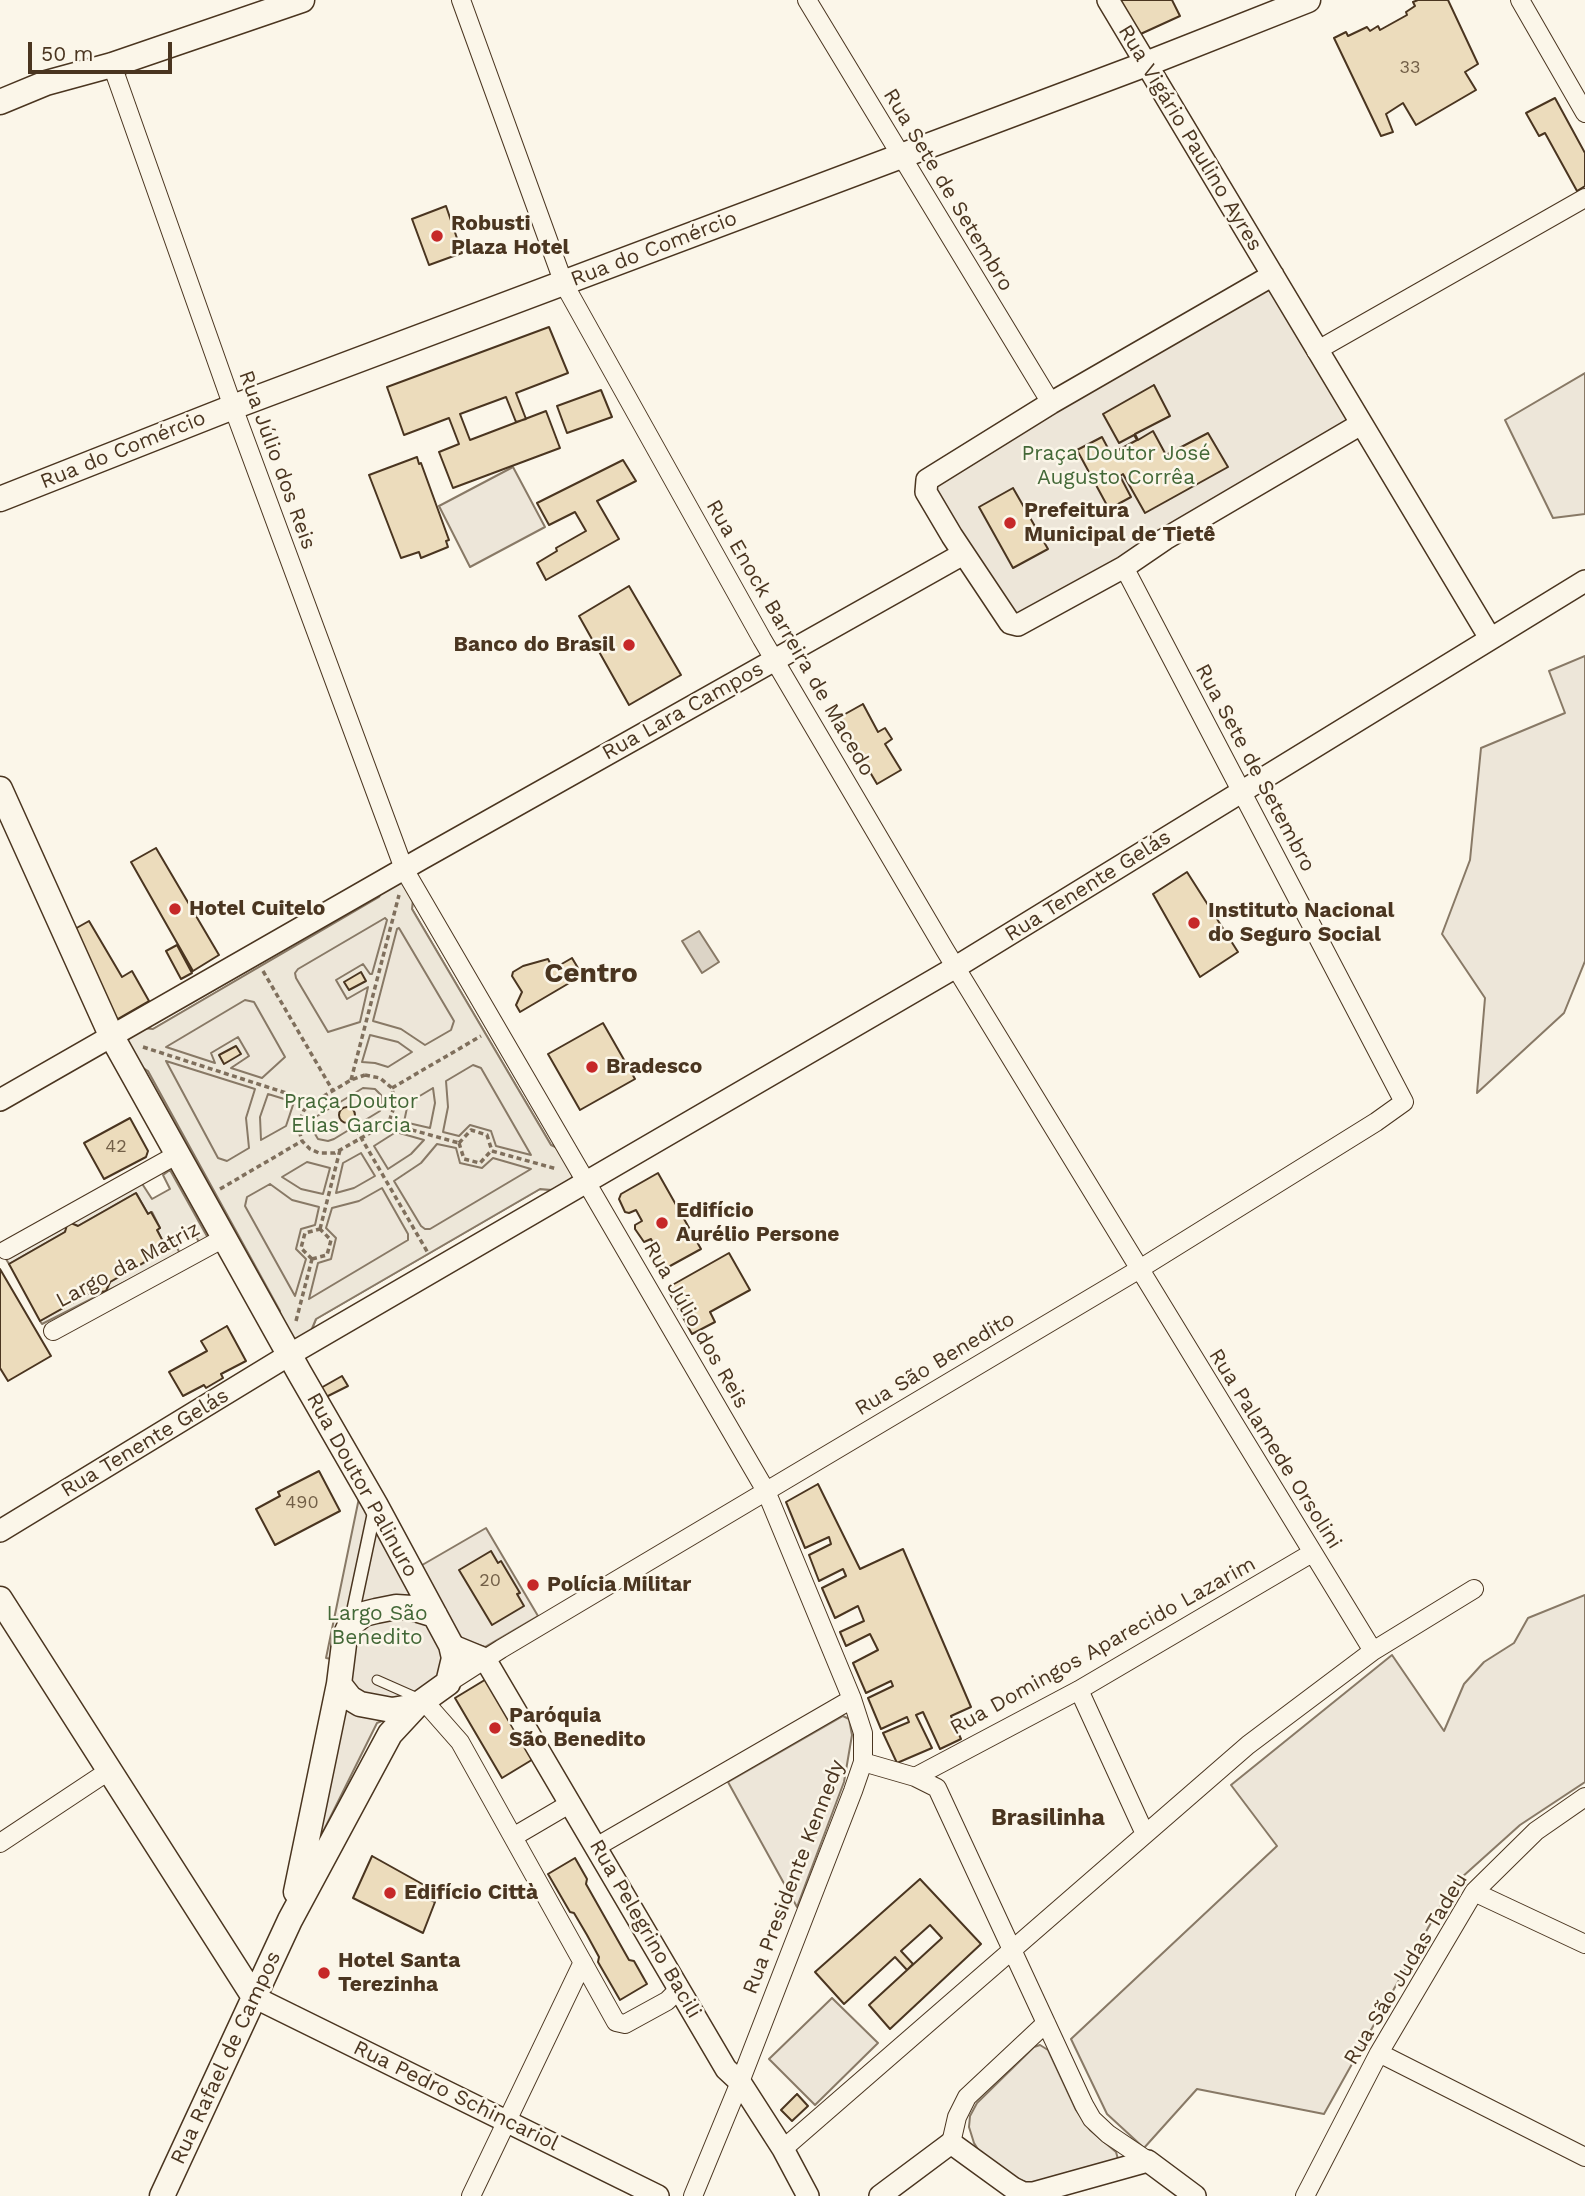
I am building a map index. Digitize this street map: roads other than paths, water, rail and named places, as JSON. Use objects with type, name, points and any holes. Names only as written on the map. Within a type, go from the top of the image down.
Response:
[{"type":"main road","points":[[0,102],[46,83],[112,65],[302,0]]},
{"type":"main road","name":"Rua do Comércio","points":[[0,499],[233,407],[1146,64],[1308,0]]},
{"type":"main road","points":[[0,789],[111,1035],[289,1355]]},
{"type":"main road","name":"Rua Doutor Palinuro","points":[[289,1355],[435,1615]]},
{"type":"main road","points":[[0,1599],[254,1997]]},
{"type":"main road","points":[[396,1607],[412,1608],[435,1615],[451,1645],[454,1658],[449,1683],[419,1703],[390,1734],[290,1920],[339,1684],[345,1636],[351,1625],[364,1614],[396,1607]]},
{"type":"main road","points":[[339,1684],[350,1698],[360,1704],[392,1710],[419,1703]]},
{"type":"main road","name":"Rua Rafael de Campos","points":[[162,2196],[290,1920]]},
{"type":"street","name":"Rua Enock Barreira de Macedo","points":[[461,0],[564,284],[775,660],[1138,1270]]},
{"type":"street","name":"Rua Sete de Setembro","points":[[807,0],[1051,403]]},
{"type":"street","name":"Rua Vigário Paulino Ayres","points":[[1108,0],[1273,275]]},
{"type":"street","points":[[1520,0],[1585,113]]},
{"type":"street","name":"Rua Júlio dos Reis","points":[[112,65],[233,407],[404,869]]},
{"type":"street","points":[[1317,351],[1585,198]]},
{"type":"street","points":[[1361,424],[1165,538],[1124,567],[1018,625],[1010,623],[963,554],[926,492],[927,480],[1051,403],[1273,275],[1490,638]]},
{"type":"street","name":"Rua Lara Campos","points":[[404,869],[963,554]]},
{"type":"street","name":"Rua Sete de Setembro","points":[[1124,567],[1405,1102]]},
{"type":"street","name":"Rua Tenente Gelás","points":[[586,1182],[956,967],[1585,581]]},
{"type":"street","points":[[0,1100],[404,869],[586,1182],[289,1355]]},
{"type":"street","name":"Rua São Benedito","points":[[485,1659],[1138,1270],[1405,1102]]},
{"type":"street","points":[[6,1250],[178,1154]]},
{"type":"street","name":"Rua Júlio dos Reis","points":[[586,1182],[766,1491]]},
{"type":"street","name":"Largo da Matriz","points":[[52,1331],[224,1238]]},
{"type":"street","name":"Rua Palamede Orsolini","points":[[1138,1270],[1373,1651]]},
{"type":"street","name":"Rua Tenente Gelás","points":[[0,1531],[289,1355]]},
{"type":"street","name":"Rua Presidente Kennedy","points":[[693,2196],[740,2082],[863,1762],[863,1732],[852,1699],[766,1491]]},
{"type":"street","points":[[351,1625],[375,1504]]},
{"type":"street","name":"Rua Domingos Aparecido Lazarim","points":[[915,1777],[1079,1690],[1312,1553]]},
{"type":"street","points":[[783,2149],[1248,1745],[1373,1651],[1474,1589]]},
{"type":"street","points":[[451,1645],[485,1659]]},
{"type":"street","points":[[449,1683],[485,1659]]},
{"type":"street","name":"Rua Pelegrino Bacili","points":[[485,1659],[726,2069],[740,2082],[783,2149],[808,2196]]},
{"type":"street","points":[[1079,1690],[1145,1834]]},
{"type":"street","points":[[596,1847],[852,1699]]},
{"type":"street","points":[[419,1703],[460,1742],[613,2019],[625,2024],[667,2001],[678,1985]]},
{"type":"street","points":[[863,1762],[915,1777],[937,1788],[1092,2119],[1108,2134],[1195,2196]]},
{"type":"street","points":[[0,1843],[110,1770]]},
{"type":"street","name":"Rua São Judas Tadeu","points":[[1305,2196],[1379,2053],[1474,1892],[1536,1831],[1585,1797]]},
{"type":"street","points":[[513,1837],[571,1803]]},
{"type":"street","points":[[1474,1892],[1585,1944]]},
{"type":"street","points":[[471,2196],[583,1962]]},
{"type":"street","name":"Rua Pedro Schincariol","points":[[254,1997],[658,2196]]},
{"type":"street","points":[[880,2196],[951,2143],[957,2117],[967,2097],[1046,2023]]},
{"type":"street","points":[[1379,2053],[1585,2157]]},
{"type":"street","points":[[951,2143],[1013,2189],[1023,2193],[1033,2193],[1148,2161]]},
{"type":"lane","points":[[377,1680],[419,1703]]},
{"type":"place","name":"Robusti Plaza Hotel","points":[[437,236]]},
{"type":"place","name":"Prefeitura Municipal de Tietê","points":[[1010,523]]},
{"type":"place","name":"Banco do Brasil","points":[[629,645]]},
{"type":"place","name":"Hotel Cuitelo","points":[[175,909]]},
{"type":"place","name":"Instituto Nacional do Seguro Social","points":[[1194,923]]},
{"type":"place","name":"Bradesco","points":[[592,1067]]},
{"type":"place","name":"Edifício Aurélio Persone","points":[[662,1223]]},
{"type":"place","name":"Polícia Militar","points":[[533,1585]]},
{"type":"place","name":"Paróquia São Benedito","points":[[495,1728]]},
{"type":"place","name":"Edifício Città","points":[[390,1893]]},
{"type":"place","name":"Hotel Santa Terezinha","points":[[324,1973]]},
{"type":"district","name":"Centro","points":[[591,974]]},
{"type":"district","name":"Brasilinha","points":[[1048,1818]]},
{"type":"park label","name":"Praça Doutor José Augusto Corrêa","points":[[1116,466]]},
{"type":"park label","name":"Praça Doutor Elias Garcia","points":[[351,1114]]},
{"type":"park label","name":"Largo São Benedito","points":[[377,1626]]}]
